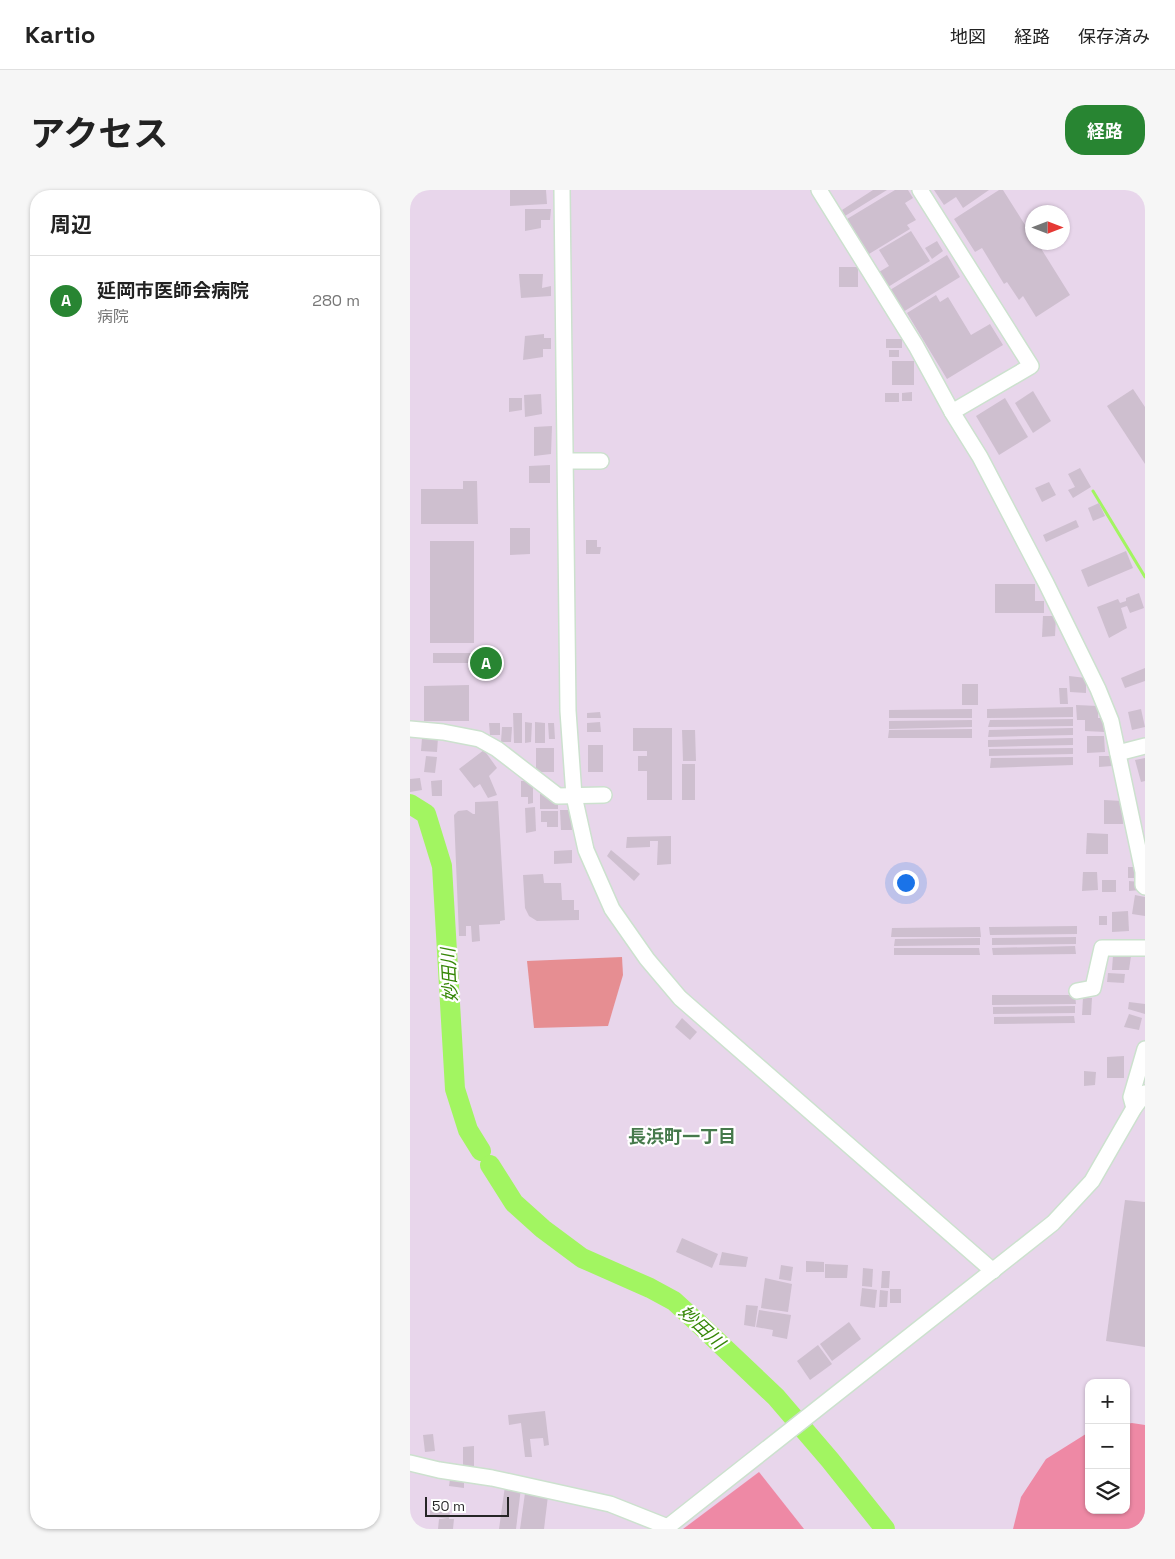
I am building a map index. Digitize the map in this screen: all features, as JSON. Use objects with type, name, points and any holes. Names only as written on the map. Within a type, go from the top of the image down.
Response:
[{"type":"street","points":[[562,190],[568,711],[574,796],[586,850],[612,909],[647,959],[680,998],[993,1271]]},
{"type":"street","points":[[819,190],[916,346],[952,412],[980,457],[1098,689],[1111,721],[1143,872],[1143,885],[1145,887]]},
{"type":"street","points":[[920,190],[1031,366],[952,412]]},
{"type":"street","points":[[566,461],[601,461]]},
{"type":"street","points":[[410,729],[443,732],[479,739],[497,749],[558,796],[604,795]]},
{"type":"street","points":[[1118,753],[1145,746]]},
{"type":"street","points":[[1077,991],[1094,988],[1102,948],[1145,948]]},
{"type":"street","points":[[1134,1108],[1131,1097],[1145,1049]]},
{"type":"street","points":[[410,1463],[438,1470],[492,1478],[610,1504],[666,1528],[1053,1223],[1092,1181],[1134,1108],[1145,1093]]},
{"type":"shaded area","points":[[622,957],[623,975],[608,1026],[534,1028],[527,961]]},
{"type":"shaded area","points":[[1130,1423],[1145,1425],[1145,1529],[1013,1529],[1021,1497],[1046,1459],[1085,1435],[1085,1514],[1130,1514]]},
{"type":"shaded area","points":[[759,1472],[804,1529],[683,1529]]},
{"type":"building","points":[[510,190],[546,190],[547,204],[510,206]]},
{"type":"building","points":[[873,190],[887,190],[845,216],[842,210]]},
{"type":"building","points":[[895,190],[908,190],[913,198],[905,203],[916,220],[907,225],[910,229],[869,254],[847,219]]},
{"type":"building","points":[[934,190],[989,190],[963,208],[956,197],[944,205]]},
{"type":"building","points":[[999,190],[1003,190],[1025,225],[1025,250],[1042,250],[1070,295],[1036,317],[1023,296],[1019,300],[1007,282],[1004,284],[982,248],[975,252],[954,219]]},
{"type":"building","points":[[525,209],[551,209],[550,220],[541,220],[541,228],[525,231]]},
{"type":"building","points":[[911,231],[930,261],[888,287],[879,272],[889,266],[879,250]]},
{"type":"building","points":[[937,241],[943,251],[932,259],[925,248]]},
{"type":"building","points":[[947,255],[960,277],[903,312],[890,290]]},
{"type":"building","points":[[839,267],[858,267],[858,287],[839,287]]},
{"type":"building","points":[[519,274],[543,274],[542,288],[551,286],[551,296],[521,298]]},
{"type":"building","points":[[936,295],[940,302],[948,297],[971,335],[990,324],[1003,345],[947,379],[907,313]]},
{"type":"building","points":[[544,334],[544,338],[551,338],[551,349],[543,349],[543,357],[523,360],[525,336]]},
{"type":"building","points":[[886,339],[902,339],[902,348],[886,348]]},
{"type":"building","points":[[889,350],[899,350],[899,357],[889,357]]},
{"type":"building","points":[[892,361],[914,361],[914,385],[892,385]]},
{"type":"building","points":[[1133,389],[1145,407],[1145,464],[1107,406]]},
{"type":"building","points":[[1033,391],[1051,421],[1033,433],[1015,403]]},
{"type":"building","points":[[912,392],[912,401],[902,401],[902,393]]},
{"type":"building","points":[[885,393],[899,393],[899,402],[885,402]]},
{"type":"building","points":[[541,394],[542,414],[525,417],[524,395]]},
{"type":"building","points":[[509,398],[522,398],[522,410],[509,412]]},
{"type":"building","points":[[1005,398],[1028,437],[999,455],[976,416]]},
{"type":"building","points":[[552,426],[551,454],[534,456],[534,427]]},
{"type":"building","points":[[550,465],[550,483],[529,483],[529,466]]},
{"type":"building","points":[[1080,468],[1091,487],[1073,498],[1068,490],[1075,487],[1068,474]]},
{"type":"building","points":[[463,481],[477,481],[478,524],[421,524],[421,489],[463,489]]},
{"type":"building","points":[[1049,482],[1056,495],[1042,502],[1035,488]]},
{"type":"building","points":[[1099,503],[1105,516],[1093,521],[1088,508]]},
{"type":"building","points":[[1076,520],[1079,527],[1046,542],[1043,535]]},
{"type":"building","points":[[510,528],[530,528],[530,554],[510,555]]},
{"type":"building","points":[[586,540],[597,540],[597,547],[601,547],[600,554],[586,554]]},
{"type":"building","points":[[430,541],[474,541],[474,643],[430,643]]},
{"type":"building","points":[[1126,551],[1133,568],[1088,587],[1081,570]]},
{"type":"building","points":[[995,584],[1035,584],[1035,601],[1044,601],[1044,613],[995,613]]},
{"type":"building","points":[[1139,593],[1144,608],[1130,613],[1127,606],[1121,608],[1127,628],[1109,638],[1097,607],[1118,599],[1120,603],[1126,601],[1126,598]]},
{"type":"building","points":[[1043,616],[1056,616],[1055,636],[1042,637]]},
{"type":"building","points":[[433,653],[473,653],[473,663],[433,663]]},
{"type":"building","points":[[1145,668],[1145,681],[1125,688],[1121,678]]},
{"type":"building","points":[[1069,676],[1086,678],[1086,693],[1070,692]]},
{"type":"building","points":[[962,684],[978,684],[978,705],[962,705]]},
{"type":"building","points":[[469,685],[469,721],[424,721],[424,686]]},
{"type":"building","points":[[1059,688],[1067,688],[1068,704],[1060,704]]},
{"type":"building","points":[[1076,705],[1098,706],[1098,718],[1105,718],[1105,732],[1085,731],[1085,720],[1077,720]]},
{"type":"building","points":[[1073,707],[1073,717],[987,718],[987,709]]},
{"type":"building","points":[[972,709],[972,718],[889,718],[889,710]]},
{"type":"building","points":[[1141,709],[1145,727],[1132,730],[1128,712]]},
{"type":"building","points":[[600,712],[601,718],[587,718],[587,713]]},
{"type":"building","points":[[513,713],[522,713],[522,743],[514,743]]},
{"type":"building","points":[[1073,719],[1073,726],[988,727],[990,720]]},
{"type":"building","points":[[972,720],[972,727],[889,729],[889,721]]},
{"type":"building","points":[[525,722],[532,723],[531,742],[525,743]]},
{"type":"building","points":[[535,722],[545,723],[545,743],[535,743]]},
{"type":"building","points":[[600,722],[601,732],[587,732],[587,723]]},
{"type":"building","points":[[489,723],[500,723],[500,735],[490,735]]},
{"type":"building","points":[[548,723],[554,723],[555,739],[549,739]]},
{"type":"building","points":[[502,727],[512,727],[511,742],[501,742]]},
{"type":"building","points":[[633,728],[672,728],[672,800],[647,800],[647,771],[638,771],[638,756],[647,756],[647,751],[633,751]]},
{"type":"building","points":[[1073,728],[1073,735],[988,737],[989,730]]},
{"type":"building","points":[[972,729],[972,738],[888,738],[889,730]]},
{"type":"building","points":[[682,730],[695,730],[696,761],[683,761]]},
{"type":"building","points":[[1087,736],[1104,736],[1105,752],[1087,753]]},
{"type":"building","points":[[422,738],[438,738],[437,752],[421,751]]},
{"type":"building","points":[[1073,738],[1073,745],[988,747],[988,740]]},
{"type":"building","points":[[588,745],[603,745],[603,772],[588,772]]},
{"type":"building","points":[[536,748],[554,748],[554,772],[536,772]]},
{"type":"building","points":[[1073,748],[1073,754],[989,756],[989,749]]},
{"type":"building","points":[[484,750],[497,768],[489,776],[497,795],[488,798],[480,784],[474,788],[459,769]]},
{"type":"building","points":[[426,756],[437,757],[435,773],[424,772]]},
{"type":"building","points":[[1099,756],[1113,756],[1112,766],[1099,767]]},
{"type":"building","points":[[1073,757],[1073,765],[990,768],[991,758]]},
{"type":"building","points":[[1145,758],[1145,781],[1141,782],[1135,760]]},
{"type":"building","points":[[682,764],[695,764],[695,800],[682,800]]},
{"type":"building","points":[[420,778],[422,790],[410,792],[410,779]]},
{"type":"building","points":[[442,780],[442,796],[432,796],[431,781]]},
{"type":"building","points":[[521,781],[533,781],[533,803],[528,804],[528,797],[521,797]]},
{"type":"building","points":[[553,793],[558,799],[558,809],[540,809],[540,794]]},
{"type":"building","points":[[1104,800],[1122,801],[1123,824],[1104,824]]},
{"type":"building","points":[[498,801],[505,920],[500,921],[500,924],[479,925],[480,941],[472,942],[471,926],[466,926],[466,936],[459,936],[454,815],[458,811],[467,810],[475,814],[475,802]]},
{"type":"building","points":[[535,807],[536,831],[526,833],[525,808]]},
{"type":"building","points":[[560,810],[571,810],[572,830],[561,830]]},
{"type":"building","points":[[541,811],[558,811],[558,827],[547,827],[547,822],[541,822]]},
{"type":"building","points":[[1087,833],[1108,834],[1108,854],[1086,854]]},
{"type":"building","points":[[671,836],[671,864],[657,865],[658,841],[650,841],[650,847],[626,848],[627,837]]},
{"type":"building","points":[[572,850],[572,863],[554,864],[554,851]]},
{"type":"building","points":[[611,850],[640,874],[634,881],[607,856]]},
{"type":"building","points":[[1128,867],[1139,867],[1140,878],[1128,878]]},
{"type":"building","points":[[1083,872],[1097,872],[1098,890],[1082,891]]},
{"type":"building","points":[[543,874],[544,883],[561,883],[562,900],[574,900],[574,910],[579,910],[579,920],[537,921],[529,916],[525,908],[523,875]]},
{"type":"building","points":[[1102,880],[1116,880],[1116,892],[1102,892]]},
{"type":"building","points":[[1129,881],[1140,882],[1140,890],[1129,891]]},
{"type":"building","points":[[1135,895],[1145,897],[1145,916],[1132,914]]},
{"type":"building","points":[[1128,911],[1129,931],[1112,932],[1112,912]]},
{"type":"building","points":[[1099,916],[1107,916],[1107,925],[1099,925]]},
{"type":"building","points":[[1077,926],[1077,934],[990,935],[989,927]]},
{"type":"building","points":[[980,927],[981,937],[891,937],[892,928]]},
{"type":"building","points":[[1076,937],[1076,944],[992,945],[992,938]]},
{"type":"building","points":[[980,938],[980,945],[894,946],[895,939]]},
{"type":"building","points":[[1075,946],[1076,954],[993,955],[992,948]]},
{"type":"building","points":[[894,948],[979,948],[980,955],[894,955]]},
{"type":"building","points":[[1113,955],[1131,956],[1129,970],[1112,970]]},
{"type":"building","points":[[1108,973],[1125,974],[1124,983],[1107,982]]},
{"type":"building","points":[[992,995],[1075,995],[1076,1004],[992,1005]]},
{"type":"building","points":[[1083,998],[1092,998],[1091,1015],[1082,1015]]},
{"type":"building","points":[[1129,1002],[1145,1004],[1145,1014],[1128,1009]]},
{"type":"building","points":[[1075,1006],[1075,1013],[993,1014],[993,1007]]},
{"type":"building","points":[[1129,1014],[1142,1018],[1139,1030],[1124,1027]]},
{"type":"building","points":[[1074,1016],[1075,1023],[994,1024],[994,1017]]},
{"type":"building","points":[[682,1018],[697,1032],[690,1040],[675,1027]]},
{"type":"building","points":[[1124,1056],[1124,1078],[1107,1078],[1107,1057]]},
{"type":"building","points":[[1084,1071],[1096,1072],[1095,1085],[1084,1086]]},
{"type":"building","points":[[1125,1200],[1145,1202],[1145,1347],[1106,1341]]},
{"type":"building","points":[[682,1238],[718,1254],[712,1268],[676,1252]]},
{"type":"building","points":[[722,1252],[748,1257],[746,1267],[719,1265]]},
{"type":"building","points":[[806,1261],[824,1262],[824,1272],[806,1272]]},
{"type":"building","points":[[825,1264],[848,1265],[847,1278],[825,1278]]},
{"type":"building","points":[[781,1265],[793,1267],[791,1281],[779,1279]]},
{"type":"building","points":[[863,1268],[873,1269],[872,1287],[862,1286]]},
{"type":"building","points":[[882,1271],[890,1271],[889,1288],[881,1288]]},
{"type":"building","points":[[765,1278],[792,1284],[788,1312],[761,1308]]},
{"type":"building","points":[[862,1288],[877,1290],[875,1308],[860,1306]]},
{"type":"building","points":[[890,1289],[901,1289],[901,1303],[890,1303]]},
{"type":"building","points":[[880,1290],[888,1291],[887,1307],[879,1307]]},
{"type":"building","points":[[746,1305],[758,1306],[755,1327],[744,1325]]},
{"type":"building","points":[[759,1310],[791,1315],[787,1339],[772,1336],[773,1330],[756,1327]]},
{"type":"building","points":[[849,1322],[861,1339],[832,1361],[820,1344]]},
{"type":"building","points":[[818,1345],[832,1364],[810,1380],[797,1361]]},
{"type":"building","points":[[545,1411],[549,1445],[544,1446],[543,1438],[530,1439],[532,1457],[525,1457],[521,1423],[509,1425],[508,1415]]},
{"type":"building","points":[[433,1434],[435,1451],[425,1452],[423,1435]]},
{"type":"building","points":[[474,1446],[474,1467],[463,1468],[463,1447]]},
{"type":"building","points":[[450,1479],[464,1481],[464,1488],[449,1486]]},
{"type":"building","points":[[505,1486],[521,1488],[516,1529],[499,1529]]},
{"type":"building","points":[[525,1493],[548,1496],[544,1529],[520,1529]]},
{"type":"building","points":[[430,1510],[450,1513],[449,1519],[454,1519],[453,1529],[438,1529],[439,1519],[447,1519],[430,1516]]},
{"type":"waterway","points":[[1093,491],[1145,577]]},
{"type":"waterway","name":"妙田川","points":[[410,804],[426,814],[442,866],[455,1089],[468,1130],[481,1151]]},
{"type":"waterway","name":"妙田川","points":[[490,1165],[514,1203],[543,1229],[582,1258],[650,1288],[674,1301],[698,1323],[776,1397],[830,1460],[885,1529]]},
{"type":"place","name":"延岡市医師会病院","points":[[486,663]]},
{"type":"district","name":"長浜町一丁目","points":[[682,1136]]}]
